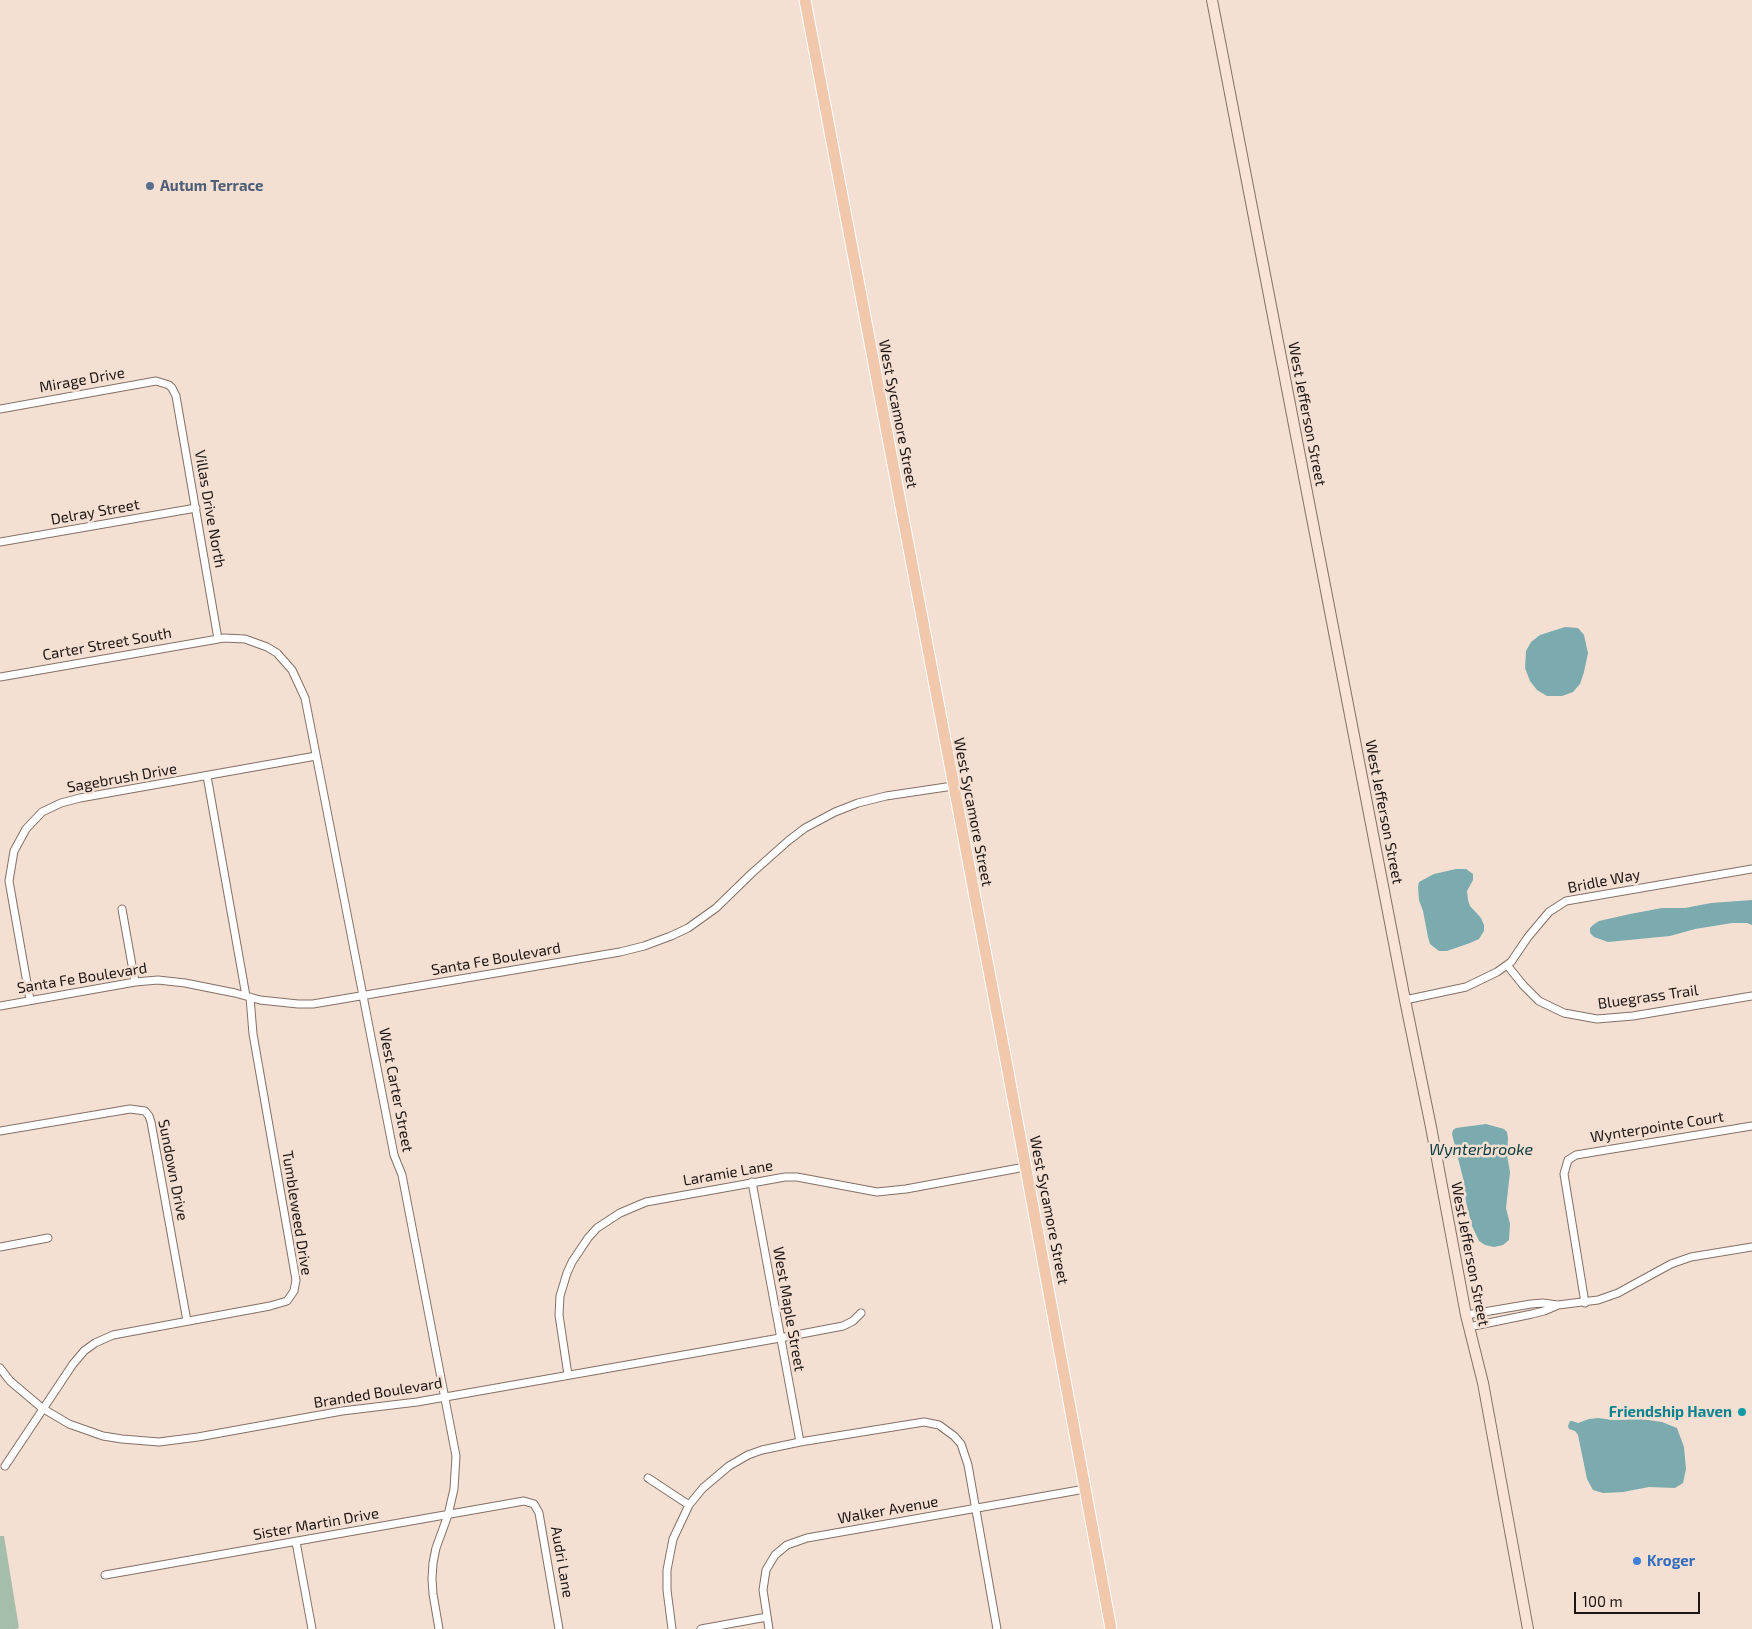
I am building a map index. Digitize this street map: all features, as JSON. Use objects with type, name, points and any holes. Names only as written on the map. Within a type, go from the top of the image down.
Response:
[{"type":"main road","name":"West Sycamore Street","points":[[805,0],[1111,1629]]},
{"type":"street","name":"West Jefferson Street","points":[[1212,0],[1405,1000],[1432,1127],[1468,1327],[1483,1383],[1528,1629]]},
{"type":"street","name":"Mirage Drive","points":[[0,409],[156,381],[169,385]]},
{"type":"street","name":"Villas Drive North","points":[[169,385],[176,396],[218,639]]},
{"type":"street","name":"Delray Street","points":[[0,542],[196,508]]},
{"type":"street","name":"Carter Street South","points":[[0,678],[218,639]]},
{"type":"street","name":"West Carter Street","points":[[218,639],[245,639],[267,647],[277,654],[292,670],[305,698],[394,1155],[402,1175],[456,1456],[454,1489],[448,1515],[436,1548],[432,1579],[439,1629]]},
{"type":"street","name":"Sagebrush Drive","points":[[30,1000],[9,880],[14,850],[26,829],[42,812],[61,803],[80,798],[316,756]]},
{"type":"street","name":"Tumbleweed Drive","points":[[5,1466],[73,1364],[84,1351],[95,1343],[113,1335],[270,1306],[287,1301],[294,1291],[296,1280],[248,996],[207,776]]},
{"type":"street","name":"Santa Fe Boulevard","points":[[0,1006],[135,982],[158,980],[184,983],[260,1000],[313,1004],[620,952],[644,946],[688,928],[716,908],[788,841],[805,828],[835,812],[858,803],[886,796],[953,786]]},
{"type":"street","name":"Bridle Way","points":[[1405,1000],[1466,987],[1497,972],[1511,962],[1528,937],[1549,912],[1566,901],[1752,870]]},
{"type":"street","points":[[122,910],[135,982]]},
{"type":"street","name":"Bluegrass Trail","points":[[1507,965],[1539,1001],[1564,1012],[1597,1019],[1633,1016],[1752,996]]},
{"type":"street","name":"Sundown Drive","points":[[0,1132],[130,1109],[145,1111],[151,1122],[187,1321]]},
{"type":"street","name":"Wynterpointe Court","points":[[1585,1303],[1564,1174],[1568,1160],[1576,1155],[1752,1126]]},
{"type":"street","name":"Laramie Lane","points":[[568,1375],[559,1315],[560,1296],[567,1274],[572,1262],[588,1238],[597,1228],[620,1213],[646,1202],[785,1177],[877,1192],[906,1189],[1025,1167]]},
{"type":"street","name":"West Maple Street","points":[[752,1182],[800,1442]]},
{"type":"street","points":[[0,1247],[48,1238]]},
{"type":"street","points":[[1466,1315],[1531,1304],[1558,1305],[1598,1300],[1618,1293],[1671,1264],[1691,1257],[1752,1247]]},
{"type":"street","points":[[1468,1327],[1532,1314],[1558,1305]]},
{"type":"street","name":"Branded Boulevard","points":[[0,1368],[10,1381],[42,1408],[69,1424],[103,1436],[122,1440],[159,1442],[198,1437],[342,1411],[417,1402],[780,1338],[843,1326],[853,1321],[861,1313]]},
{"type":"street","points":[[672,1629],[667,1590],[667,1570],[673,1539],[689,1505],[703,1488],[729,1466],[748,1455],[762,1450],[924,1422],[939,1425],[961,1444],[968,1465],[997,1629]]},
{"type":"street","points":[[648,1478],[689,1505]]},
{"type":"street","name":"Walker Avenue","points":[[769,1629],[763,1590],[766,1570],[775,1555],[787,1545],[807,1538],[1085,1488]]},
{"type":"street","name":"Sister Martin Drive","points":[[105,1575],[524,1501],[532,1503]]},
{"type":"street","name":"Audri Lane","points":[[532,1503],[539,1513],[559,1629]]},
{"type":"street","points":[[296,1542],[312,1629]]},
{"type":"street","points":[[701,1629],[767,1617]]},
{"type":"green space","points":[[0,1536],[4,1536],[19,1628],[15,1629],[0,1629]]},
{"type":"water","points":[[1565,627],[1578,628],[1584,635],[1588,653],[1584,672],[1580,684],[1573,692],[1562,696],[1547,696],[1537,690],[1530,681],[1525,668],[1526,651],[1531,642],[1540,635]]},
{"type":"water","points":[[1456,869],[1466,869],[1473,874],[1473,880],[1467,891],[1468,900],[1470,906],[1481,918],[1484,931],[1479,939],[1470,943],[1447,951],[1439,951],[1430,944],[1419,900],[1419,882],[1434,874]]},
{"type":"water","points":[[1752,900],[1752,925],[1732,923],[1695,929],[1670,936],[1608,942],[1594,937],[1590,933],[1590,928],[1599,921],[1630,914],[1662,908],[1685,908],[1711,903]]},
{"type":"water","name":"Wynterbrooke","points":[[1486,1124],[1504,1129],[1507,1132],[1508,1138],[1507,1155],[1510,1172],[1506,1208],[1510,1224],[1509,1240],[1503,1245],[1494,1247],[1479,1241],[1472,1226],[1466,1202],[1464,1182],[1452,1134],[1456,1128]]},
{"type":"water","points":[[1598,1418],[1614,1420],[1641,1419],[1662,1422],[1677,1428],[1684,1447],[1686,1469],[1683,1483],[1675,1488],[1649,1487],[1623,1492],[1603,1493],[1593,1490],[1587,1479],[1578,1435],[1575,1431],[1569,1429],[1568,1426],[1570,1421],[1578,1423]]},
{"type":"place","name":"Autum Terrace","points":[[150,186]]},
{"type":"place","name":"Friendship Haven","points":[[1742,1412]]},
{"type":"place","name":"Kroger","points":[[1637,1561]]}]
